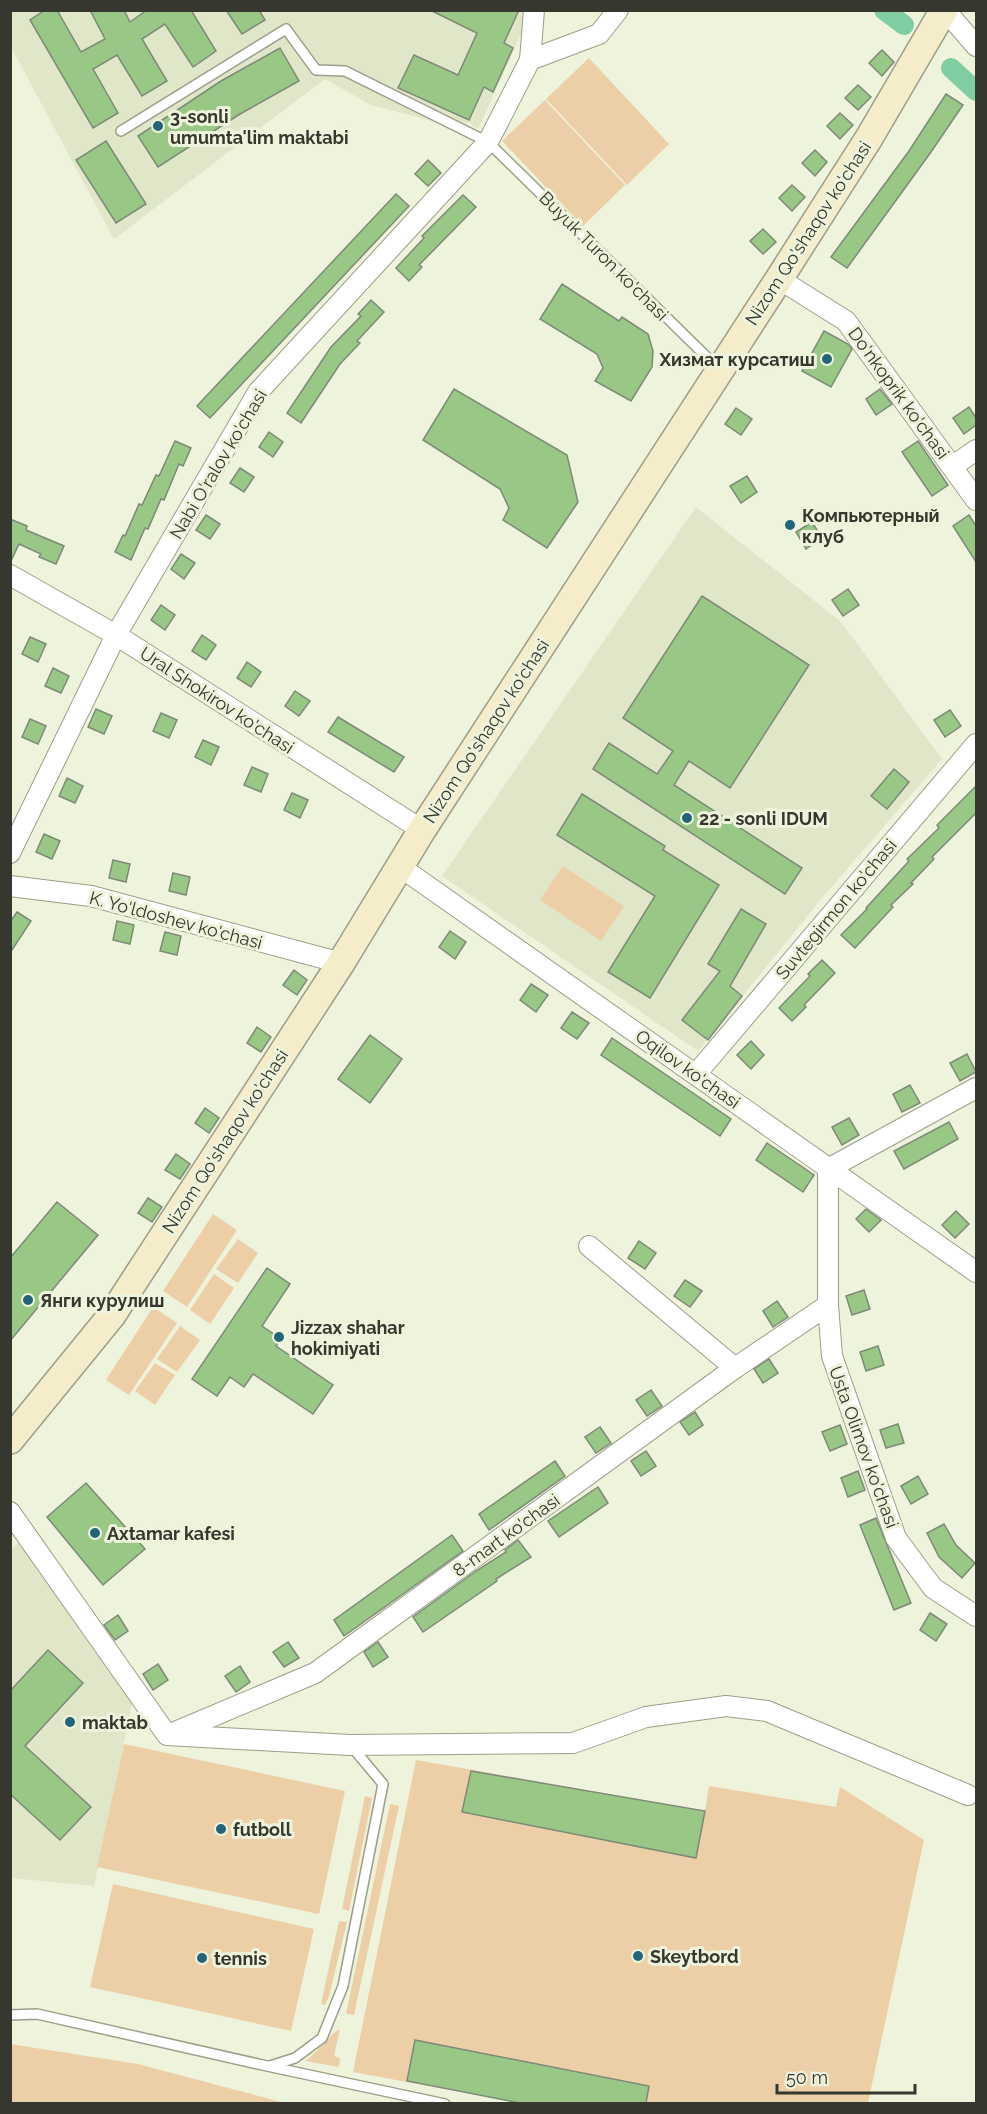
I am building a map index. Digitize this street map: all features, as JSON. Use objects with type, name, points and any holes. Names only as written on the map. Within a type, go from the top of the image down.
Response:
[{"type":"main road","name":"Nizom Qo'shaqov ko'chasi","points":[[10,1440],[112,1315],[340,963],[422,830],[779,279],[869,138],[945,10]]},
{"type":"street","points":[[534,10],[530,60],[598,34],[618,10]]},
{"type":"street","points":[[945,10],[976,46]]},
{"type":"street","name":"Nabi O'ralov ko'chasi","points":[[10,853],[116,635],[258,392],[488,142],[530,60]]},
{"type":"street","name":"Do'nkoprik ko'chasi","points":[[779,279],[846,321],[976,500]]},
{"type":"street","points":[[953,466],[976,450]]},
{"type":"street","name":"Ural Shokirov ko'chasi","points":[[10,575],[116,635],[422,830]]},
{"type":"street","name":"Suvtegirmon ko'chasi","points":[[696,1074],[976,744]]},
{"type":"street","name":"Oqilov ko'chasi","points":[[399,866],[976,1272]]},
{"type":"street","name":"K. Yo'ldoshev ko'chasi","points":[[10,886],[91,896],[340,963]]},
{"type":"street","points":[[828,1169],[976,1088]]},
{"type":"street","name":"Usta Olimov ko'chasi","points":[[828,1169],[828,1305],[832,1356],[896,1538],[933,1588],[976,1616]]},
{"type":"street","points":[[589,1246],[735,1368]]},
{"type":"street","name":"8-mart ko'chasi","points":[[167,1736],[315,1672],[735,1368],[828,1305]]},
{"type":"street","points":[[10,1512],[167,1736],[350,1745],[573,1743],[646,1717],[726,1706],[767,1711],[968,1795]]},
{"type":"lane","name":"Buyuk Turon ko'chasi","points":[[121,131],[286,29],[316,70],[345,71],[488,142],[720,370]]},
{"type":"lane","points":[[267,2066],[295,2058],[322,2038],[343,1986],[383,1784],[350,1745]]},
{"type":"lane","points":[[10,2016],[37,2014],[445,2103]]},
{"type":"shaded area","name":"3-sonli umumta'lim maktabi","points":[[519,10],[530,14],[478,129],[468,122],[463,129],[371,105],[325,79],[114,239],[11,47],[10,11]]},
{"type":"shaded area","points":[[589,58],[669,144],[627,185],[546,99]]},
{"type":"shaded area","points":[[545,100],[625,185],[583,226],[502,141]]},
{"type":"shaded area","name":"22 - sonli IDUM","points":[[696,507],[841,622],[942,759],[822,898],[698,1051],[442,876]]},
{"type":"shaded area","points":[[563,866],[624,906],[601,941],[540,900]]},
{"type":"shaded area","points":[[213,1214],[237,1230],[187,1307],[163,1291]]},
{"type":"shaded area","points":[[238,1239],[258,1253],[238,1283],[216,1269]]},
{"type":"shaded area","points":[[214,1274],[234,1288],[210,1324],[190,1310]]},
{"type":"shaded area","points":[[153,1307],[177,1323],[129,1395],[106,1380]]},
{"type":"shaded area","points":[[180,1326],[200,1340],[177,1372],[157,1359]]},
{"type":"shaded area","points":[[155,1363],[175,1375],[155,1405],[135,1391]]},
{"type":"shaded area","name":"maktab","points":[[19,1542],[133,1699],[94,1886],[11,1878],[10,1551]]},
{"type":"shaded area","name":"futboll","points":[[124,1744],[345,1791],[319,1914],[97,1867]]},
{"type":"shaded area","name":"Skeytbord","points":[[416,1760],[705,1811],[709,1786],[836,1807],[840,1787],[924,1840],[868,2103],[520,2103],[353,2072]]},
{"type":"shaded area","points":[[365,1796],[372,1798],[349,1911],[342,1909]]},
{"type":"shaded area","points":[[390,1804],[399,1806],[354,2015],[346,2014]]},
{"type":"shaded area","name":"tennis","points":[[113,1884],[314,1929],[291,2031],[90,1987]]},
{"type":"shaded area","points":[[339,1921],[347,1922],[325,2005],[321,2004]]},
{"type":"shaded area","points":[[340,2029],[334,2056],[340,2058],[339,2067],[305,2061],[332,2035]]},
{"type":"shaded area","points":[[10,2044],[138,2064],[285,2103],[11,2103]]},
{"type":"building","points":[[45,10],[57,10],[81,52],[105,39],[90,10],[124,10],[130,22],[147,10],[191,10],[216,51],[193,67],[165,24],[142,39],[167,81],[142,96],[117,55],[93,69],[118,113],[93,128],[30,20]]},
{"type":"building","points":[[226,10],[259,10],[265,20],[242,34]]},
{"type":"building","points":[[430,10],[519,10],[504,43],[513,48],[493,92],[484,87],[469,120],[398,88],[414,55],[458,75],[477,33]]},
{"type":"building","points":[[280,48],[299,81],[240,114],[158,167],[138,136],[221,81]]},
{"type":"building","points":[[882,50],[894,62],[882,76],[869,63]]},
{"type":"building","points":[[858,85],[871,97],[858,110],[845,98]]},
{"type":"building","points":[[946,94],[963,105],[847,268],[831,257],[909,151]]},
{"type":"building","points":[[840,113],[853,125],[840,139],[827,126]]},
{"type":"building","points":[[106,141],[146,204],[116,223],[76,160]]},
{"type":"building","points":[[815,150],[827,162],[815,176],[802,163]]},
{"type":"building","points":[[428,160],[441,173],[428,186],[415,174]]},
{"type":"building","points":[[792,185],[805,197],[792,211],[779,198]]},
{"type":"building","points":[[396,194],[409,206],[210,418],[197,406]]},
{"type":"building","points":[[463,195],[476,207],[419,265],[422,267],[409,281],[396,268],[424,238],[422,236]]},
{"type":"building","points":[[763,229],[776,242],[763,254],[750,241]]},
{"type":"building","points":[[562,284],[619,321],[622,317],[648,334],[653,351],[652,367],[631,401],[595,381],[603,368],[597,354],[540,319]]},
{"type":"building","points":[[371,300],[384,312],[357,341],[360,343],[340,364],[301,423],[287,413],[331,347],[361,316],[358,314]]},
{"type":"building","name":"Хизмат курсатиш","points":[[824,331],[848,344],[852,349],[831,387],[802,371]]},
{"type":"building","points":[[454,389],[567,455],[578,502],[547,548],[503,520],[509,508],[500,489],[423,440]]},
{"type":"building","points":[[880,389],[892,404],[876,415],[866,399]]},
{"type":"building","points":[[969,407],[976,418],[976,425],[964,434],[953,418]]},
{"type":"building","points":[[736,408],[752,419],[741,435],[725,424]]},
{"type":"building","points":[[269,432],[283,442],[273,457],[259,447]]},
{"type":"building","points":[[175,441],[191,448],[183,466],[179,464],[164,500],[161,499],[148,529],[145,528],[131,560],[115,552],[139,504],[142,505],[156,475],[159,476]]},
{"type":"building","points":[[918,441],[948,485],[932,496],[902,452]]},
{"type":"building","points":[[240,468],[254,477],[244,492],[230,483]]},
{"type":"building","points":[[747,476],[757,492],[741,503],[730,486]]},
{"type":"building","points":[[206,515],[220,524],[210,539],[196,530]]},
{"type":"building","points":[[969,515],[976,526],[976,562],[953,526]]},
{"type":"building","points":[[10,519],[27,526],[26,530],[64,546],[56,564],[39,557],[41,554],[19,544],[10,563]]},
{"type":"building","points":[[812,522],[822,538],[806,549],[796,532]]},
{"type":"building","points":[[181,554],[195,563],[184,579],[171,569]]},
{"type":"building","points":[[848,589],[859,605],[843,616],[832,600]]},
{"type":"building","points":[[702,596],[809,665],[730,788],[689,761],[674,785],[802,868],[785,894],[593,769],[609,743],[657,774],[673,751],[623,718]]},
{"type":"building","points":[[161,605],[175,615],[165,630],[151,620]]},
{"type":"building","points":[[202,635],[216,645],[206,660],[192,651]]},
{"type":"building","points":[[30,637],[46,644],[38,662],[22,654]]},
{"type":"building","points":[[247,662],[261,672],[251,687],[237,678]]},
{"type":"building","points":[[53,668],[69,676],[61,693],[45,686]]},
{"type":"building","points":[[295,691],[310,701],[299,716],[285,706]]},
{"type":"building","points":[[96,709],[112,716],[104,734],[88,727]]},
{"type":"building","points":[[950,710],[961,726],[945,737],[934,720]]},
{"type":"building","points":[[161,713],[177,720],[169,738],[153,731]]},
{"type":"building","points":[[338,717],[404,757],[394,772],[328,732]]},
{"type":"building","points":[[30,719],[46,726],[38,744],[22,737]]},
{"type":"building","points":[[203,740],[219,747],[211,765],[195,757]]},
{"type":"building","points":[[252,767],[268,774],[261,792],[244,785]]},
{"type":"building","points":[[894,769],[909,782],[887,809],[871,796]]},
{"type":"building","points":[[67,778],[83,786],[75,803],[59,796]]},
{"type":"building","points":[[976,786],[976,813],[932,857],[934,859],[911,883],[913,884],[891,905],[893,907],[855,948],[841,935],[909,861],[907,859],[939,828],[937,825]]},
{"type":"building","points":[[292,793],[308,800],[300,818],[284,810]]},
{"type":"building","points":[[582,794],[665,846],[663,850],[719,885],[650,998],[608,972],[655,896],[557,835]]},
{"type":"building","points":[[44,834],[60,841],[52,859],[36,852]]},
{"type":"building","points":[[113,860],[130,864],[126,882],[109,878]]},
{"type":"building","points":[[173,873],[190,877],[186,895],[169,891]]},
{"type":"building","points":[[741,909],[766,924],[730,986],[742,996],[708,1040],[682,1020],[720,971],[708,964]]},
{"type":"building","points":[[17,912],[31,921],[10,953],[10,922]]},
{"type":"building","points":[[117,921],[134,925],[130,944],[113,940]]},
{"type":"building","points":[[450,931],[466,942],[455,959],[439,947]]},
{"type":"building","points":[[165,932],[181,936],[177,955],[160,951]]},
{"type":"building","points":[[822,960],[835,973],[792,1021],[779,1008]]},
{"type":"building","points":[[294,970],[307,980],[297,995],[283,985]]},
{"type":"building","points":[[531,984],[548,995],[536,1012],[520,1000]]},
{"type":"building","points":[[572,1012],[589,1023],[577,1039],[561,1028]]},
{"type":"building","points":[[257,1027],[271,1037],[261,1052],[247,1043]]},
{"type":"building","points":[[370,1035],[402,1059],[370,1103],[338,1079]]},
{"type":"building","points":[[612,1038],[731,1119],[720,1136],[601,1055]]},
{"type":"building","points":[[751,1041],[764,1055],[751,1069],[737,1055]]},
{"type":"building","points":[[967,1054],[976,1072],[960,1081],[950,1063]]},
{"type":"building","points":[[910,1085],[920,1103],[902,1112],[893,1094]]},
{"type":"building","points":[[205,1108],[219,1118],[209,1133],[195,1123]]},
{"type":"building","points":[[849,1118],[859,1135],[842,1145],[832,1127]]},
{"type":"building","points":[[949,1122],[958,1139],[904,1169],[894,1151]]},
{"type":"building","points":[[767,1143],[814,1175],[803,1192],[756,1160]]},
{"type":"building","points":[[176,1154],[190,1164],[180,1179],[165,1170]]},
{"type":"building","points":[[148,1198],[162,1207],[152,1222],[138,1213]]},
{"type":"building","name":"Янги курулиш","points":[[57,1202],[98,1235],[10,1341],[10,1258]]},
{"type":"building","points":[[866,1209],[881,1220],[869,1232],[856,1219]]},
{"type":"building","points":[[956,1211],[969,1224],[955,1238],[942,1225]]},
{"type":"building","points":[[639,1241],[656,1253],[645,1269],[628,1258]]},
{"type":"building","points":[[267,1268],[290,1284],[262,1326],[281,1339],[276,1346],[333,1385],[313,1414],[253,1374],[244,1387],[230,1377],[217,1396],[192,1379]]},
{"type":"building","points":[[685,1280],[702,1291],[690,1307],[674,1296]]},
{"type":"building","points":[[864,1290],[870,1309],[852,1315],[846,1296]]},
{"type":"building","points":[[777,1301],[788,1317],[773,1327],[763,1311]]},
{"type":"building","points":[[878,1346],[884,1365],[866,1371],[860,1352]]},
{"type":"building","points":[[769,1359],[778,1373],[763,1383],[754,1369]]},
{"type":"building","points":[[651,1390],[662,1406],[647,1416],[636,1400]]},
{"type":"building","points":[[695,1412],[703,1425],[689,1435],[680,1422]]},
{"type":"building","points":[[898,1424],[904,1443],[886,1448],[880,1430]]},
{"type":"building","points":[[840,1425],[847,1444],[830,1451],[822,1432]]},
{"type":"building","points":[[600,1427],[611,1443],[596,1453],[585,1437]]},
{"type":"building","points":[[646,1451],[656,1466],[641,1476],[631,1461]]},
{"type":"building","points":[[555,1461],[565,1476],[489,1530],[479,1514]]},
{"type":"building","points":[[858,1471],[865,1490],[848,1497],[841,1478]]},
{"type":"building","points":[[918,1476],[928,1494],[911,1504],[901,1486]]},
{"type":"building","name":"Axtamar kafesi","points":[[86,1483],[145,1549],[103,1585],[47,1517]]},
{"type":"building","points":[[598,1487],[608,1503],[559,1537],[548,1521]]},
{"type":"building","points":[[876,1518],[911,1603],[894,1610],[860,1525]]},
{"type":"building","points":[[944,1524],[956,1545],[975,1563],[962,1578],[939,1557],[927,1533]]},
{"type":"building","points":[[452,1535],[463,1551],[344,1636],[334,1620]]},
{"type":"building","points":[[518,1540],[531,1557],[496,1579],[497,1581],[423,1632],[413,1617],[506,1552],[505,1550]]},
{"type":"building","points":[[930,1613],[947,1624],[936,1641],[920,1630]]},
{"type":"building","points":[[118,1615],[128,1631],[115,1640],[104,1625]]},
{"type":"building","points":[[288,1642],[299,1658],[284,1667],[273,1652]]},
{"type":"building","points":[[378,1642],[388,1657],[373,1667],[364,1652]]},
{"type":"building","points":[[48,1650],[83,1683],[25,1746],[91,1807],[60,1840],[10,1794],[10,1691]]},
{"type":"building","points":[[158,1664],[168,1680],[153,1690],[143,1674]]},
{"type":"building","points":[[240,1666],[250,1682],[236,1692],[225,1676]]},
{"type":"building","points":[[471,1771],[705,1811],[696,1858],[462,1812]]},
{"type":"building","points":[[415,2040],[649,2086],[646,2103],[520,2103],[407,2081]]},
{"type":"waterway","points":[[884,10],[904,25]]},
{"type":"waterway","points":[[951,68],[976,91]]},
{"type":"place","name":"3-sonli umumta'lim maktabi","points":[[158,126]]},
{"type":"place","name":"Хизмат курсатиш","points":[[827,359]]},
{"type":"place","name":"Компьютерный клуб","points":[[790,525]]},
{"type":"place","name":"22 - sonli IDUM","points":[[687,818]]},
{"type":"place","name":"Янги курулиш","points":[[28,1300]]},
{"type":"place","name":"Jizzax shahar hokimiyati","points":[[279,1337]]},
{"type":"place","name":"Axtamar kafesi","points":[[95,1533]]},
{"type":"place","name":"maktab","points":[[70,1722]]},
{"type":"place","name":"futboll","points":[[221,1829]]},
{"type":"place","name":"Skeytbord","points":[[638,1956]]},
{"type":"place","name":"tennis","points":[[202,1958]]}]
